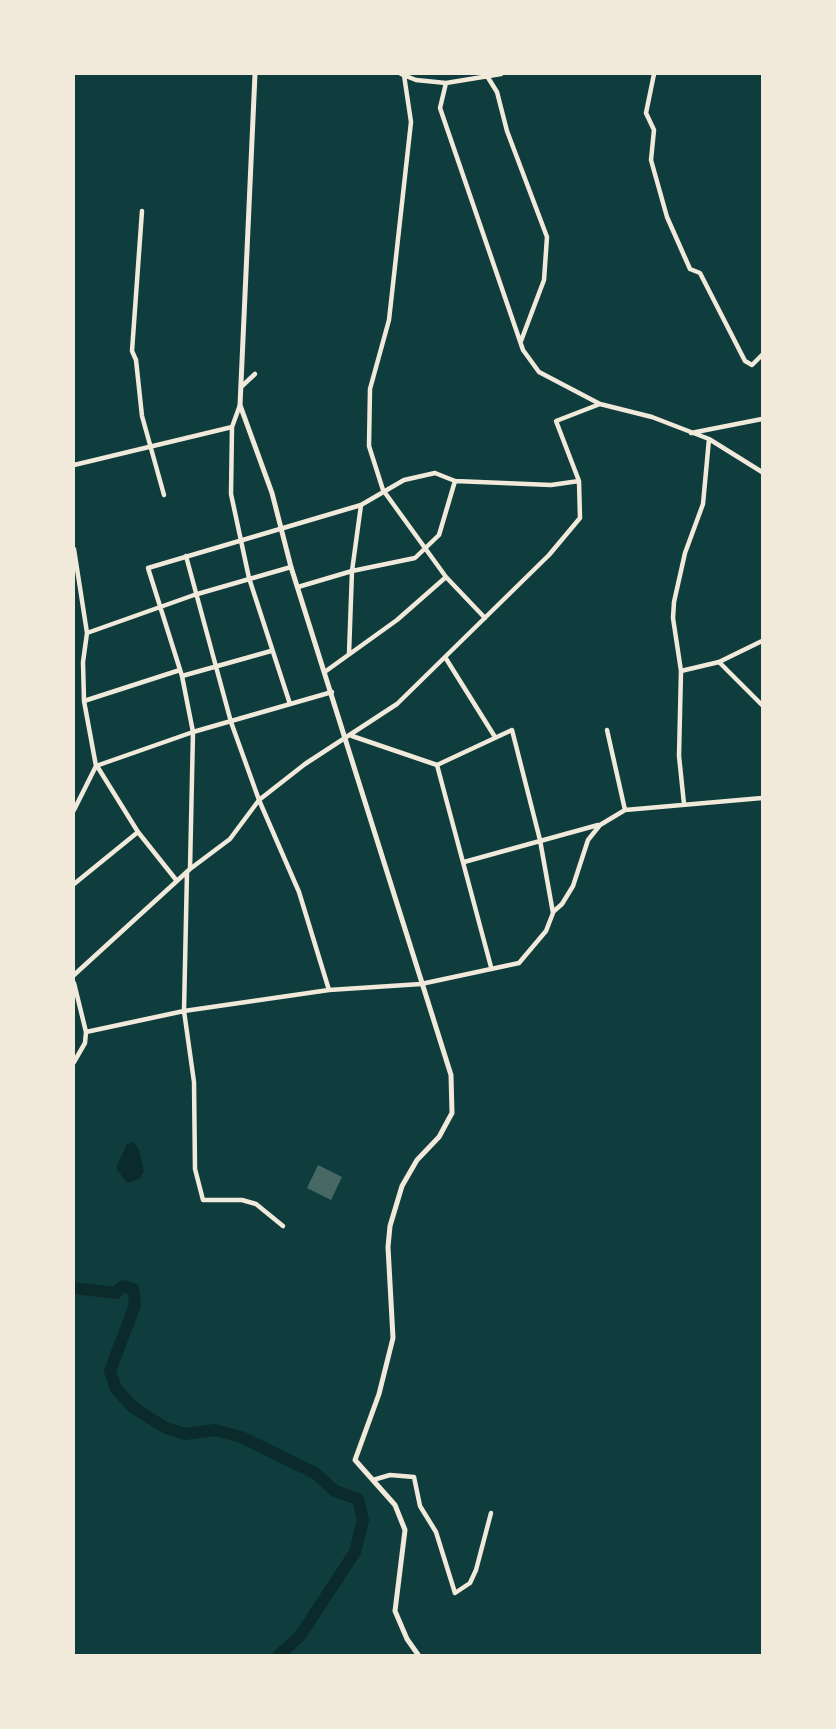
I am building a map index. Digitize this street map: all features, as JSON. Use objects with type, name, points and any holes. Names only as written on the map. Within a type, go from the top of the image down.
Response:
[{"type":"street","points":[[254,74],[240,405],[272,493],[291,567],[349,736],[421,984],[451,1075],[452,1113],[439,1137],[417,1160],[402,1186],[390,1226],[388,1247],[393,1338],[379,1394],[355,1460],[395,1506],[405,1530],[395,1611],[407,1639],[419,1656]]},
{"type":"street","points":[[485,618],[446,576],[383,490],[369,446],[368,424],[370,389],[389,320],[411,122],[402,74],[429,83],[446,83],[501,74]]},
{"type":"street","points":[[654,74],[646,113],[653,130],[651,160],[667,218],[690,269],[700,273],[745,360],[752,365],[762,355]]},
{"type":"street","points":[[487,76],[497,92],[507,131],[547,236],[544,279],[521,342]]},
{"type":"street","points":[[446,83],[440,107],[521,342],[539,372],[600,404],[652,418],[709,439],[762,472]]},
{"type":"street","points":[[142,211],[132,351],[142,416],[164,495]]},
{"type":"street","points":[[239,389],[255,374]]},
{"type":"street","points":[[74,975],[188,870],[230,839],[259,800],[397,704],[549,555],[580,518],[579,481],[556,421],[600,404]]},
{"type":"street","points":[[240,405],[232,427],[232,494],[249,578],[290,704]]},
{"type":"street","points":[[691,433],[762,419]]},
{"type":"street","points":[[74,465],[232,427]]},
{"type":"street","points":[[684,804],[679,756],[681,671],[673,618],[674,602],[685,553],[703,504],[709,439]]},
{"type":"street","points":[[283,1226],[256,1204],[242,1200],[203,1200],[195,1169],[194,1082],[184,1011],[193,732],[182,676],[148,568],[361,505],[404,480],[436,473],[455,481],[551,485],[579,481]]},
{"type":"street","points":[[298,587],[352,570],[415,558],[439,535],[455,481]]},
{"type":"street","points":[[349,654],[352,570],[361,505]]},
{"type":"street","points":[[74,549],[87,633],[83,662],[84,701],[96,766],[138,832],[177,881]]},
{"type":"street","points":[[186,556],[194,595],[217,666],[231,722],[259,800],[299,892],[329,990]]},
{"type":"street","points":[[87,633],[194,595],[291,567]]},
{"type":"street","points":[[326,671],[397,620],[446,576]]},
{"type":"street","points":[[681,671],[719,662],[762,641]]},
{"type":"street","points":[[182,676],[271,652]]},
{"type":"street","points":[[445,657],[495,737]]},
{"type":"street","points":[[719,662],[762,705]]},
{"type":"street","points":[[84,701],[180,670]]},
{"type":"street","points":[[74,810],[96,766],[193,732],[332,692]]},
{"type":"street","points":[[349,736],[437,765],[512,730],[540,840],[553,913]]},
{"type":"street","points":[[607,730],[625,810]]},
{"type":"street","points":[[437,765],[491,967]]},
{"type":"street","points":[[464,862],[600,825],[625,810],[762,798]]},
{"type":"street","points":[[86,1032],[184,1011],[329,990],[421,984],[519,962],[546,931],[553,913],[573,886],[588,840],[600,825]]},
{"type":"street","points":[[74,884],[138,832]]},
{"type":"street","points":[[74,983],[86,1032],[85,1043],[74,1062]]},
{"type":"street","points":[[372,1480],[390,1475],[414,1477],[420,1506],[436,1532],[455,1593],[470,1583],[476,1570],[491,1513]]},
{"type":"water","points":[[133,1142],[139,1149],[144,1171],[139,1179],[127,1183],[116,1168],[127,1144]]},
{"type":"building","points":[[318,1165],[342,1177],[331,1200],[307,1188]]},
{"type":"waterway","points":[[74,1288],[116,1293],[123,1286],[133,1289],[135,1305],[110,1371],[116,1389],[134,1408],[166,1428],[185,1434],[215,1430],[241,1437],[315,1473],[335,1491],[358,1499],[363,1520],[355,1552],[300,1636],[278,1656]]}]
